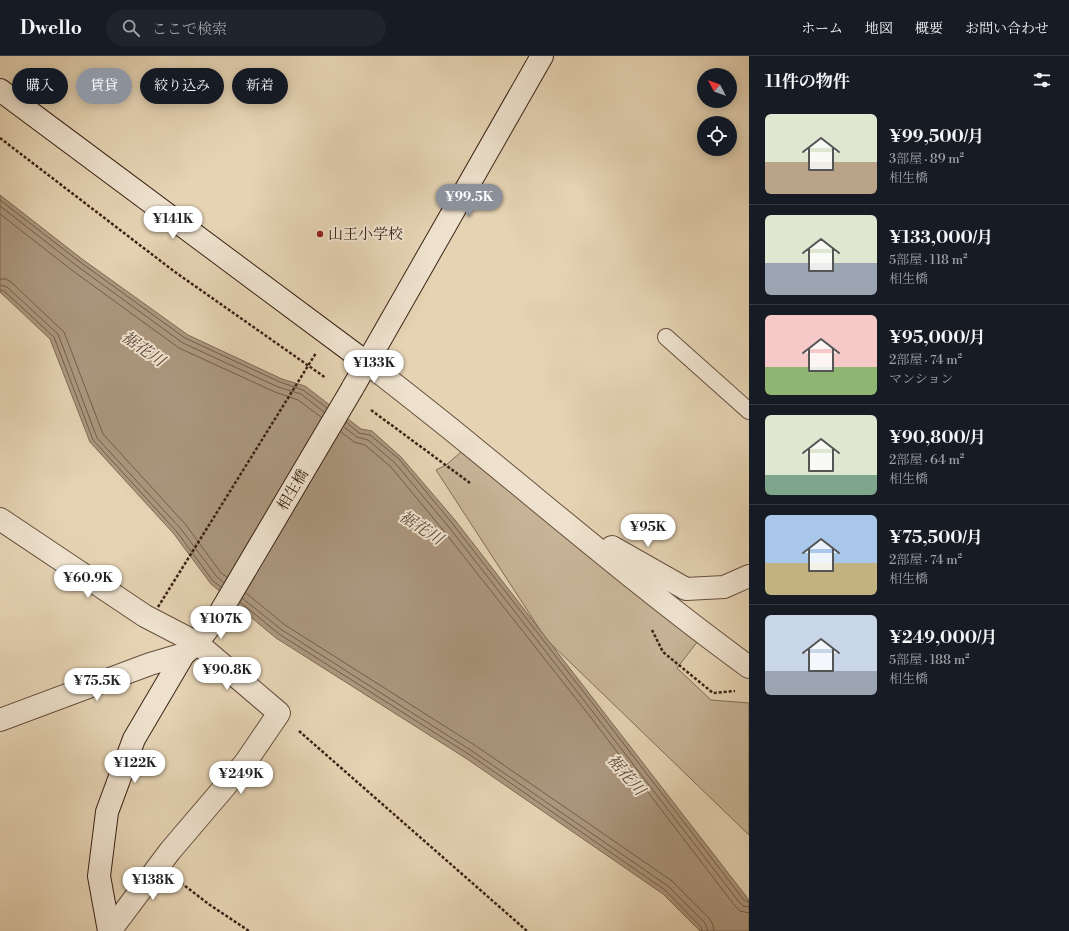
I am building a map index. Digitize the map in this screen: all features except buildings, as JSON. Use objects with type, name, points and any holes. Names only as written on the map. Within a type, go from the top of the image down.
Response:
[{"type":"street","name":"相生橋","points":[[110,931],[99,876],[107,812],[134,739],[191,649],[218,616],[352,389],[542,56]]},
{"type":"street","points":[[0,90],[367,363],[621,568],[749,667]]},
{"type":"street","points":[[550,510],[686,589],[724,588],[749,576]]},
{"type":"street","points":[[0,519],[145,616],[279,713],[245,763],[170,851],[110,931]]},
{"type":"street","points":[[0,720],[191,649]]},
{"type":"lane","points":[[666,337],[749,411]]},
{"type":"path","points":[[0,138],[175,272],[332,383]]},
{"type":"path","points":[[158,607],[316,352]]},
{"type":"path","points":[[369,409],[471,484]]},
{"type":"path","points":[[651,626],[663,652],[713,693],[739,691]]},
{"type":"path","points":[[279,713],[528,931]]},
{"type":"path","points":[[158,867],[249,931]]},
{"type":"shaded area","points":[[461,452],[698,641],[677,668],[711,700],[749,703],[749,835],[546,639],[436,470],[446,465]]},
{"type":"water","name":"裾花川","points":[[0,195],[82,259],[188,335],[282,379],[305,386],[361,429],[372,431],[401,457],[455,520],[749,900],[749,931],[700,931],[663,894],[467,759],[276,638],[211,584],[174,534],[90,442],[50,339],[0,292]]},
{"type":"place","name":"山王小学校","points":[[320,234]]}]
